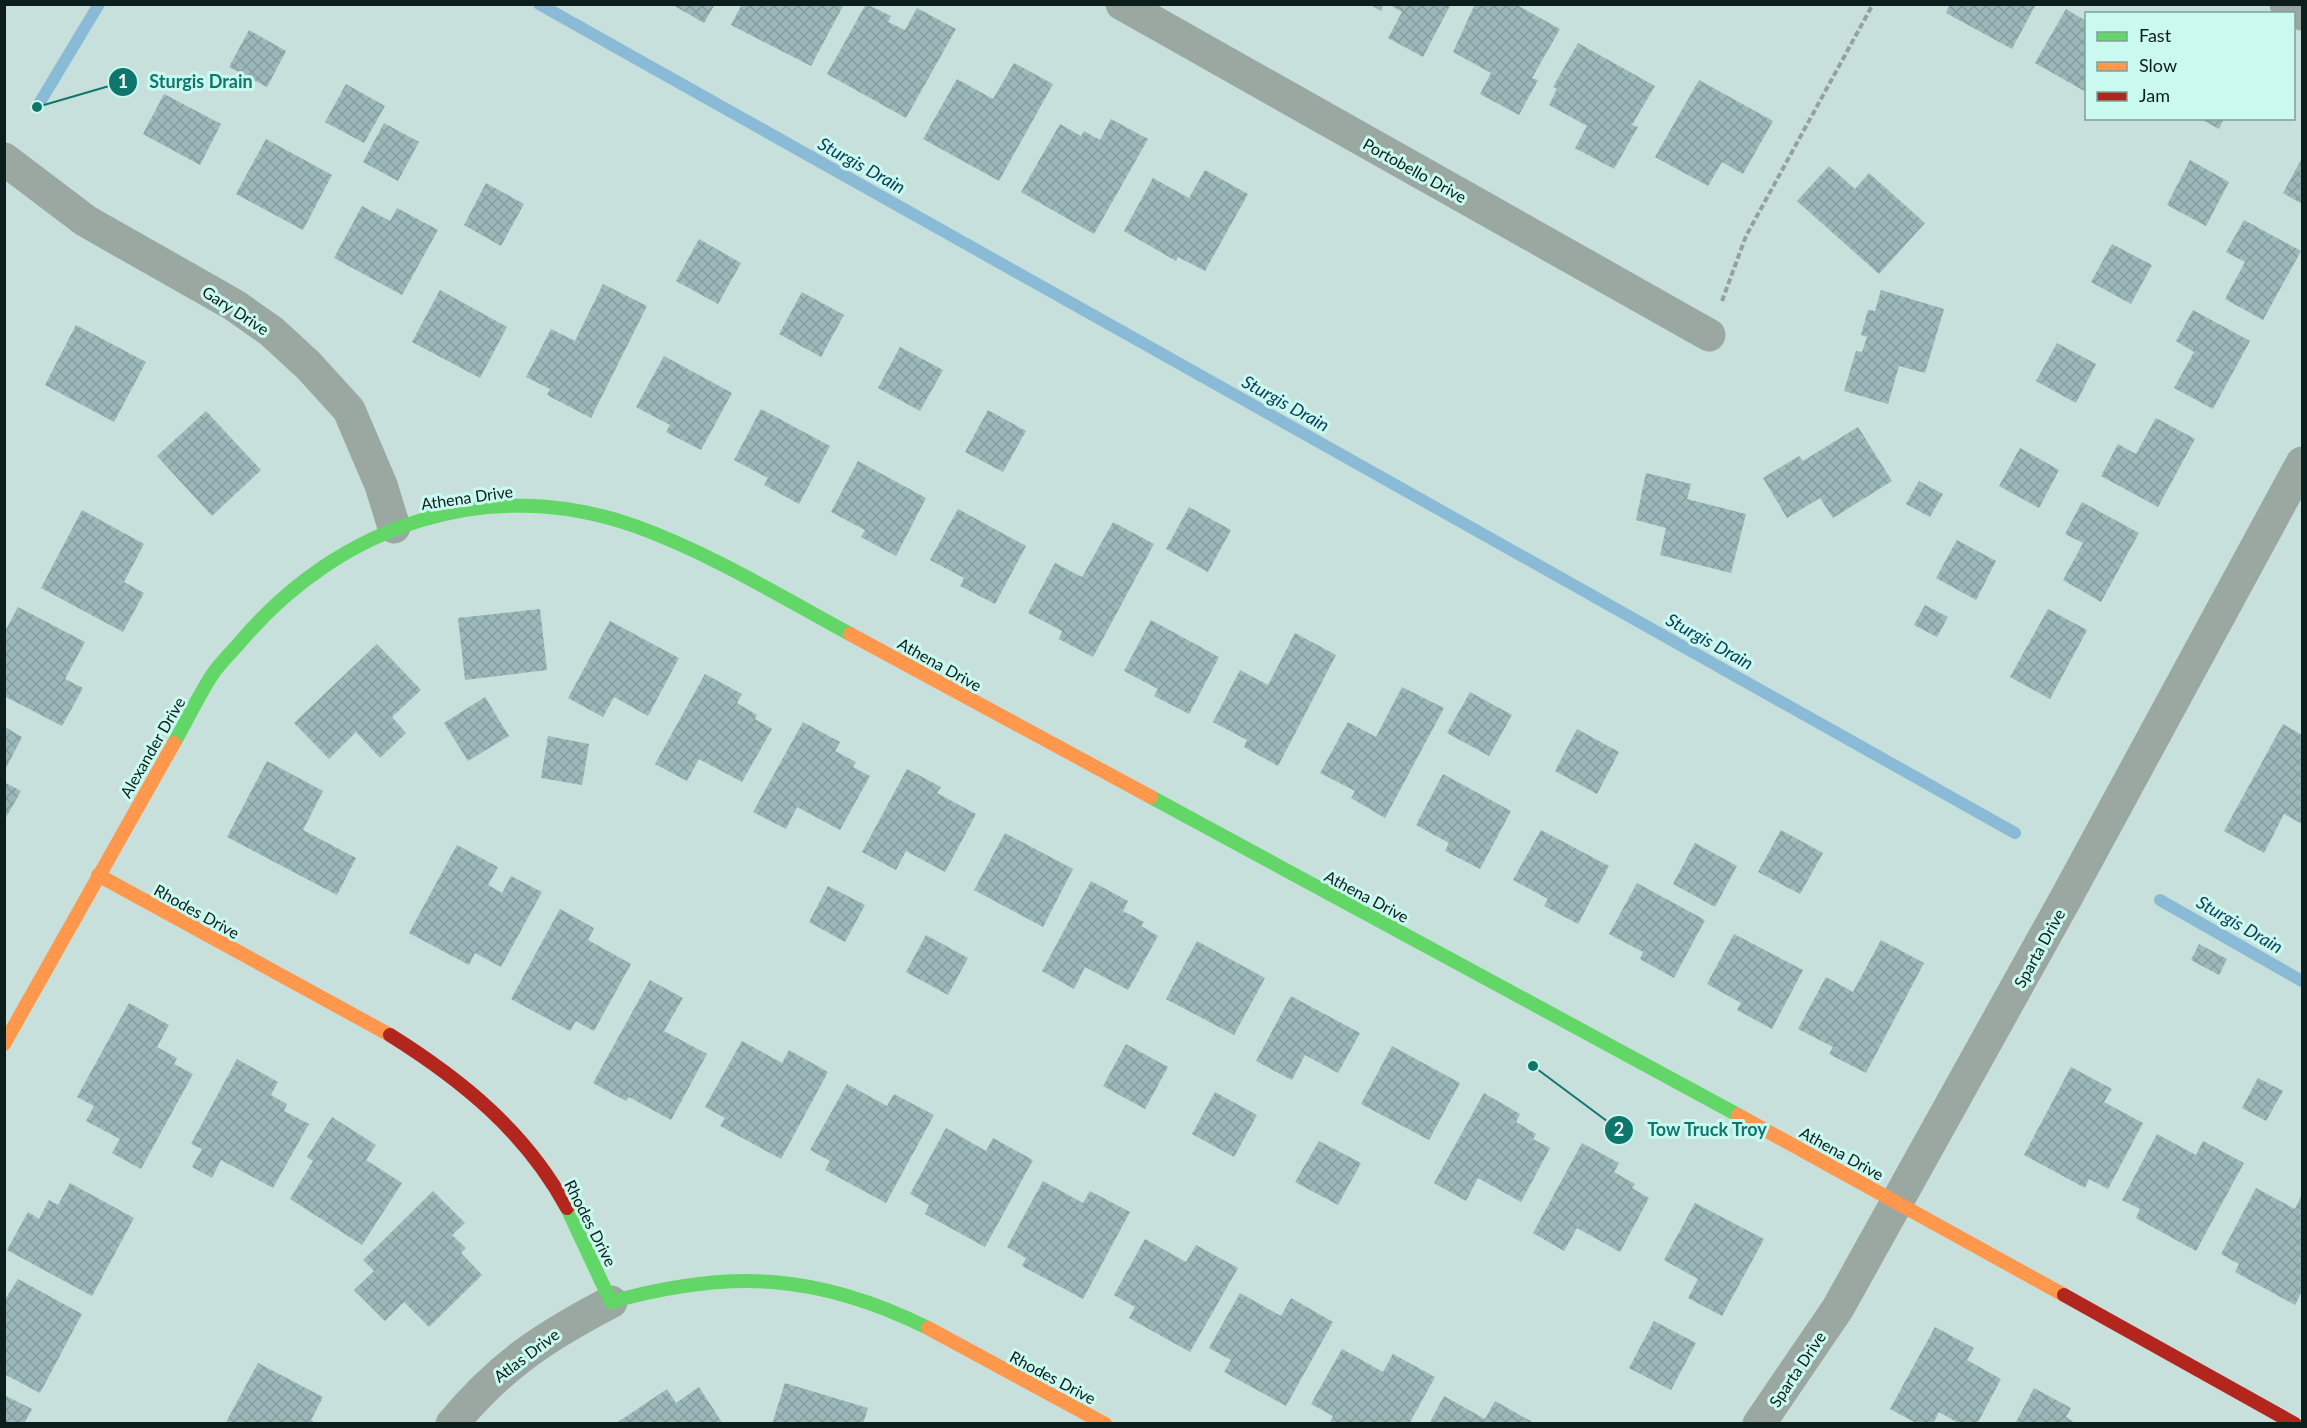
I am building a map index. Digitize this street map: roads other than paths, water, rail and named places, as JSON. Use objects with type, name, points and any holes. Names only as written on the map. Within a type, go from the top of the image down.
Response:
[{"type":"street","name":"Portobello Drive","points":[[1122,4],[1709,336]]},
{"type":"street","points":[[2286,4],[2302,14]]},
{"type":"street","name":"Gary Drive","points":[[4,159],[86,221],[234,304],[271,331],[308,365],[349,410],[381,485],[394,527]]},
{"type":"street","name":"Sparta Drive","points":[[1759,1424],[1838,1308],[2067,898],[2302,463]]},
{"type":"street","name":"Athena Drive","points":[[394,527],[450,512],[508,505],[548,506],[635,523],[674,539],[1896,1201],[2295,1424]]},
{"type":"street","name":"Alexander Drive","points":[[4,1044],[208,682],[237,640],[264,612],[324,564],[370,536],[394,527]]},
{"type":"street","name":"Rhodes Drive","points":[[99,875],[381,1029],[447,1071],[477,1094],[522,1141],[558,1191],[611,1302],[652,1291],[718,1280],[772,1280],[823,1288],[874,1303],[916,1321],[1104,1424]]},
{"type":"street","name":"Atlas Drive","points":[[452,1424],[488,1383],[530,1347],[611,1302]]},
{"type":"waterway","name":"Sturgis Drain","points":[[37,107],[99,4]]},
{"type":"waterway","name":"Sturgis Drain","points":[[539,4],[2015,833]]},
{"type":"waterway","name":"Sturgis Drain","points":[[2160,900],[2302,981]]},
{"type":"place","name":"Sturgis Drain","points":[[37,107]]},
{"type":"place","name":"Tow Truck Troy","points":[[1533,1066]]}]
